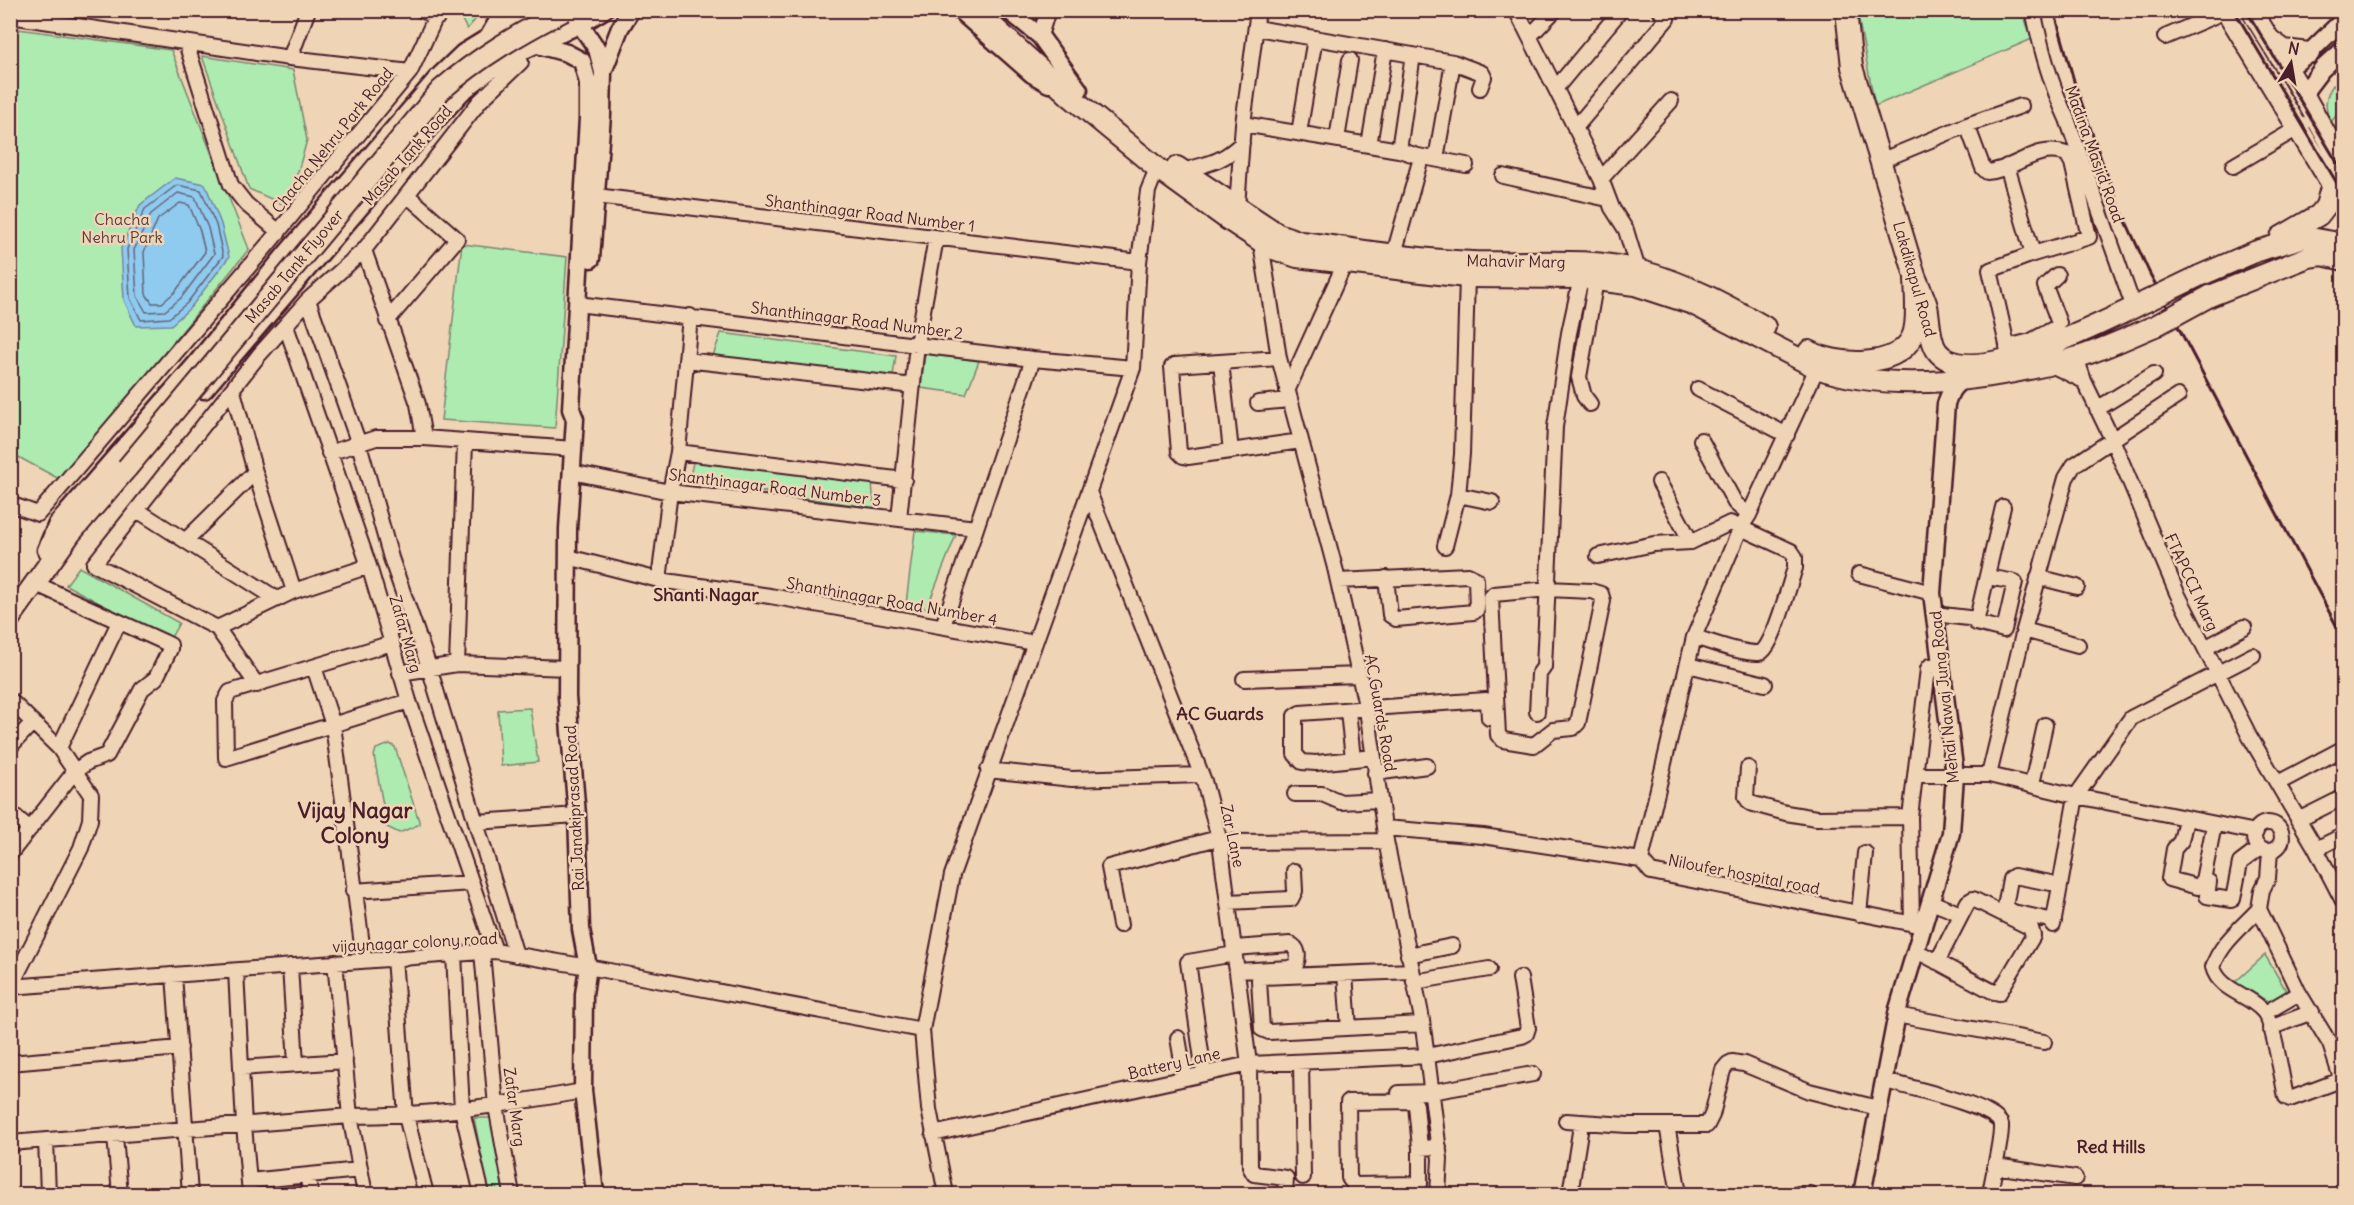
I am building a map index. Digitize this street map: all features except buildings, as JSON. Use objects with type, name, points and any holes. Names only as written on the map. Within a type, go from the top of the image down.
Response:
[{"type":"highway","name":"Masab Tank Flyover","points":[[50,553],[427,95],[461,62],[547,10]]},
{"type":"highway","name":"Masab Tank Flyover","points":[[67,531],[127,468],[441,90],[487,53],[525,30],[567,10]]},
{"type":"highway","points":[[975,10],[1028,44]]},
{"type":"highway","points":[[988,10],[1028,44],[1075,93]]},
{"type":"highway","name":"Lakdikapul Road","points":[[1846,10],[1852,67],[1927,306],[1932,339],[1937,351],[1945,358],[1971,370],[2049,364],[2076,357],[2155,326],[2210,296],[2308,256],[2322,255],[2343,260]]},
{"type":"highway","name":"Lakdikapul Road","points":[[1923,383],[1971,370],[2009,353],[2069,339],[2199,276],[2257,251],[2319,215],[2326,206],[2340,160],[2303,94],[2251,10]]},
{"type":"highway","points":[[2227,11],[2343,204]]},
{"type":"highway","points":[[2270,40],[2284,50],[2309,53]]},
{"type":"highway","name":"Mahavir Marg","points":[[1075,93],[1158,168],[1261,243],[1298,257],[1345,263],[1439,267],[1472,262],[1586,262],[1638,270],[1676,281],[1703,293],[1818,357],[1862,362],[1889,357],[1911,339],[1915,328],[1916,276]]},
{"type":"highway","name":"Mahavir Marg","points":[[1075,93],[1237,207],[1278,234],[1301,242],[1394,254],[1467,277],[1588,279],[1635,285],[1682,300],[1832,374],[1882,381],[1923,383]]},
{"type":"highway","name":"Lakdikapul Road","points":[[2257,251],[2305,237],[2333,242],[2343,251]]},
{"type":"highway","points":[[1862,377],[1947,369],[1971,370]]},
{"type":"highway","points":[[10,618],[34,583],[50,553]]},
{"type":"highway","points":[[10,595],[50,553]]},
{"type":"main road","points":[[488,37],[504,10]]},
{"type":"main road","name":"Masab Tank Road","points":[[50,553],[57,524],[438,77],[463,53],[532,10]]},
{"type":"main road","points":[[547,10],[566,32]]},
{"type":"main road","points":[[567,10],[581,24],[597,49],[603,72],[596,196],[582,304]]},
{"type":"main road","name":"Masab Tank Road","points":[[50,553],[79,538],[332,240],[461,93],[488,72],[520,52],[566,32],[604,10]]},
{"type":"main road","points":[[603,72],[620,28],[631,10]]},
{"type":"main road","points":[[958,10],[1032,74],[1075,93]]},
{"type":"main road","points":[[1008,10],[1028,44]]},
{"type":"main road","points":[[2288,69],[2309,53],[2343,19]]},
{"type":"main road","points":[[538,45],[567,53],[582,61],[588,83],[582,304]]},
{"type":"main road","points":[[2303,94],[2322,69],[2343,49]]},
{"type":"main road","points":[[2309,53],[2322,69]]},
{"type":"main road","points":[[311,224],[332,240]]},
{"type":"main road","name":"Rai Janakiprasad Road","points":[[582,304],[571,409],[575,419],[568,557],[567,668],[571,762],[577,815],[581,929],[588,967],[584,994],[582,1092],[595,1194]]},
{"type":"main road","points":[[1946,404],[1949,393],[1956,383],[1971,370]]},
{"type":"main road","points":[[1923,383],[1934,385],[1942,393],[1946,404]]},
{"type":"main road","name":"Mehdi Nawaj Jung Road","points":[[1862,1194],[1896,1015],[1916,951],[1918,925],[1931,902],[1951,832],[1955,775],[1932,593],[1946,404]]},
{"type":"street","points":[[291,58],[308,10]]},
{"type":"street","points":[[410,72],[438,14],[422,10]]},
{"type":"street","points":[[1028,44],[1048,10]]},
{"type":"street","points":[[1237,207],[1243,124],[1258,10]]},
{"type":"street","points":[[1515,10],[1601,179],[1608,199],[1626,230],[1638,270]]},
{"type":"street","points":[[1530,36],[1555,10]]},
{"type":"street","points":[[1556,88],[1622,10]]},
{"type":"street","points":[[1575,128],[1668,19],[1660,10]]},
{"type":"street","name":"Madina Masjid Road","points":[[2033,10],[2043,56],[2054,91],[2140,304]]},
{"type":"street","points":[[2165,37],[2227,11]]},
{"type":"street","name":"Chacha Nehru Park Road","points":[[10,16],[291,58],[410,72]]},
{"type":"street","points":[[1257,28],[1453,62],[1482,73],[1484,77],[1480,88]]},
{"type":"street","points":[[1299,133],[1315,38]]},
{"type":"street","points":[[186,43],[231,185],[246,204],[279,232]]},
{"type":"street","points":[[1369,145],[1385,50]]},
{"type":"street","points":[[1399,150],[1413,55]]},
{"type":"street","points":[[1337,139],[1350,60]]},
{"type":"street","points":[[257,685],[216,628],[94,564],[233,391],[259,355],[308,300],[364,250],[480,101],[520,62]]},
{"type":"street","points":[[1436,159],[1453,62]]},
{"type":"street","name":"Chacha Nehru Park Road","points":[[10,504],[38,514],[279,232],[410,72]]},
{"type":"street","points":[[1601,179],[1671,101]]},
{"type":"street","points":[[1880,161],[2018,104]]},
{"type":"street","points":[[2233,166],[2316,117]]},
{"type":"street","points":[[1243,124],[1399,150],[1466,165]]},
{"type":"street","points":[[1967,125],[1984,170],[1990,172],[2032,154],[2050,150],[2067,154],[2072,163],[2089,237],[1990,270],[2009,353],[2057,327],[2059,323],[2045,286],[2057,275]]},
{"type":"street","points":[[1184,171],[1213,164],[1242,143]]},
{"type":"street","points":[[1394,254],[1419,165]]},
{"type":"street","points":[[2007,166],[2033,254]]},
{"type":"street","points":[[946,1194],[929,1109],[922,1030],[952,875],[1133,368],[1139,262],[1148,191],[1158,168]]},
{"type":"street","points":[[1503,177],[1608,199]]},
{"type":"street","points":[[387,321],[457,239],[407,195]]},
{"type":"street","name":"Shanthinagar Road Number 1","points":[[596,196],[1139,262]]},
{"type":"street","points":[[899,519],[917,344],[936,238]]},
{"type":"street","name":"AC Guards Road","points":[[1261,243],[1279,358],[1338,581],[1366,710],[1379,800],[1427,1056],[1440,1159],[1438,1194]]},
{"type":"street","points":[[364,250],[418,404],[424,438]]},
{"type":"street","points":[[1258,403],[1288,395],[1345,263]]},
{"type":"street","points":[[1445,546],[1458,495],[1464,423],[1467,277]]},
{"type":"street","points":[[1583,402],[1584,396],[1579,377],[1588,279]]},
{"type":"street","points":[[1537,712],[1539,674],[1544,667],[1555,427],[1569,333],[1588,279]]},
{"type":"street","points":[[308,300],[359,444],[391,558],[429,667],[516,955]]},
{"type":"street","name":"Shanthinagar Road Number 2","points":[[582,304],[1032,359],[1133,368]]},
{"type":"street","points":[[659,580],[670,492],[678,452],[690,316]]},
{"type":"street","name":"Zafar Marg","points":[[286,326],[369,566],[409,701],[472,883],[489,952],[496,1106],[512,1194]]},
{"type":"street","name":"FTAPCCI Marg","points":[[2076,357],[2084,381],[2112,439],[2176,593],[2250,737],[2340,887],[2343,903]]},
{"type":"street","points":[[1279,358],[1175,364],[1172,367],[1179,452],[1188,457],[1301,441]]},
{"type":"street","points":[[943,626],[1032,359]]},
{"type":"street","points":[[686,360],[913,386]]},
{"type":"street","points":[[1221,362],[1231,451]]},
{"type":"street","points":[[2049,364],[2084,381]]},
{"type":"street","points":[[1641,860],[1694,637],[1745,521],[1818,368]]},
{"type":"street","points":[[2097,409],[2154,374]]},
{"type":"street","points":[[1698,389],[1787,435]]},
{"type":"street","points":[[233,391],[255,472],[294,591]]},
{"type":"street","points":[[1989,775],[2024,630],[2066,478],[2074,465],[2178,396]]},
{"type":"street","points":[[329,453],[376,438],[424,438],[574,449]]},
{"type":"street","points":[[1694,637],[1761,653],[1772,636],[1795,568],[1795,556],[1791,551],[1745,521],[1701,440]]},
{"type":"street","points":[[457,664],[465,442]]},
{"type":"street","points":[[678,452],[904,480]]},
{"type":"street","points":[[186,540],[255,472]]},
{"type":"street","name":"Shanthinagar Road Number 3","points":[[571,472],[670,492],[976,528]]},
{"type":"street","points":[[1659,482],[1691,542]]},
{"type":"street","name":"Zar Lane","points":[[1089,492],[1201,775],[1219,840],[1235,951],[1249,1064],[1250,1167],[1254,1174],[1286,1178],[1285,1194]]},
{"type":"street","points":[[1458,495],[1492,502]]},
{"type":"street","points":[[2003,507],[1976,623],[2004,630],[2015,582]]},
{"type":"street","points":[[136,510],[277,599]]},
{"type":"street","points":[[1598,556],[1654,544],[1691,542],[1730,523],[1745,521]]},
{"type":"street","name":"Shanthinagar Road Number 4","points":[[568,557],[659,580],[1035,643]]},
{"type":"street","points":[[216,628],[294,591],[369,566]]},
{"type":"street","points":[[1859,574],[1932,593]]},
{"type":"street","points":[[1338,581],[1386,578],[1472,576],[1476,579],[1477,609],[1474,612],[1396,619],[1390,615],[1386,578]]},
{"type":"street","points":[[1988,577],[2015,582],[2077,587]]},
{"type":"street","points":[[10,854],[75,771],[88,762],[107,755],[142,689],[156,678],[170,649],[170,645],[164,642],[34,583]]},
{"type":"street","points":[[1548,590],[1591,591],[1601,594],[1603,600],[1578,723],[1573,728],[1553,730],[1534,745],[1503,740],[1498,735],[1492,594],[1548,590]]},
{"type":"street","points":[[1934,614],[1977,619]]},
{"type":"street","points":[[59,748],[119,622]]},
{"type":"street","points":[[2205,648],[2244,627]]},
{"type":"street","points":[[2024,630],[2078,645]]},
{"type":"street","points":[[392,644],[230,692],[225,701],[226,758],[409,701]]},
{"type":"street","points":[[2054,893],[2014,876],[2010,879],[2006,907],[2013,912],[2054,923],[2054,893],[2076,796],[2131,718],[2253,655]]},
{"type":"street","points":[[400,673],[457,664],[567,668]]},
{"type":"street","points":[[1688,665],[1765,684]]},
{"type":"street","points":[[1918,925],[1911,817],[1928,669],[1930,666],[1941,665]]},
{"type":"street","points":[[314,667],[333,725],[353,891],[364,960]]},
{"type":"street","points":[[1244,679],[1359,675]]},
{"type":"street","points":[[10,700],[59,748],[91,795],[90,820],[81,848],[11,987]]},
{"type":"street","points":[[1372,757],[1316,763],[1302,762],[1295,754],[1295,716],[1300,713],[1486,700],[1491,738]]},
{"type":"street","points":[[1348,711],[1353,759]]},
{"type":"street","points":[[10,747],[33,722]]},
{"type":"street","points":[[2032,784],[2045,725]]},
{"type":"street","points":[[2278,783],[2343,748]]},
{"type":"street","points":[[1375,773],[1427,766]]},
{"type":"street","points":[[1749,768],[1746,797],[1750,803],[1816,818],[1911,817]]},
{"type":"street","points":[[988,770],[1072,779],[1201,775]]},
{"type":"street","points":[[1916,775],[1989,775],[2186,819],[2207,827],[2256,832]]},
{"type":"street","points":[[1295,794],[1322,794],[1341,802],[1379,800]]},
{"type":"street","points":[[2259,909],[2224,946],[2213,967],[2219,980],[2250,999],[2265,1013],[2286,1097],[2290,1099],[2338,1081],[2340,1075],[2330,1044],[2299,993],[2259,909],[2262,890],[2268,878],[2265,849],[2255,841],[2256,832],[2265,824],[2274,825],[2343,797]]},
{"type":"street","points":[[10,812],[30,829]]},
{"type":"street","points":[[476,822],[577,815]]},
{"type":"street","points":[[2186,819],[2180,843],[2174,849],[2168,877],[2173,882],[2198,887],[2202,885],[2207,827]]},
{"type":"street","points":[[2225,858],[2240,863],[2265,849],[2277,848],[2282,841],[2281,831],[2274,825]]},
{"type":"street","name":"Niloufer hospital road","points":[[1120,925],[1109,867],[1219,840],[1385,834],[1483,836],[1641,860],[1651,872],[1918,925]]},
{"type":"street","points":[[2319,852],[2343,836]]},
{"type":"street","points":[[2319,852],[2343,841]]},
{"type":"street","points":[[1859,914],[1864,853]]},
{"type":"street","points":[[2209,882],[2207,896],[2233,899],[2240,863]]},
{"type":"street","points":[[1228,902],[1291,899],[1295,891],[1294,871]]},
{"type":"street","points":[[353,891],[472,883]]},
{"type":"street","points":[[1916,951],[1937,962],[1999,993],[2033,936],[2031,928],[1976,899],[1968,902],[1937,962]]},
{"type":"street","points":[[1931,902],[1961,914]]},
{"type":"street","points":[[1204,1073],[1188,962],[1235,951],[1290,944],[1297,951],[1299,959],[1296,965],[1289,968],[1237,971]]},
{"type":"street","points":[[1408,955],[1452,946]]},
{"type":"street","name":"vijaynagar colony road","points":[[11,987],[489,952],[588,967],[922,1030]]},
{"type":"street","points":[[454,954],[462,1110],[482,1194]]},
{"type":"street","points":[[394,958],[406,1116],[426,1194]]},
{"type":"street","points":[[335,962],[350,1116],[365,1194]]},
{"type":"street","points":[[290,966],[296,1064]]},
{"type":"street","points":[[1422,1024],[1265,1032],[1262,1029],[1259,980],[1265,976],[1345,974],[1413,977],[1489,969]]},
{"type":"street","points":[[236,971],[244,1125],[250,1188],[308,1176],[360,1170]]},
{"type":"street","points":[[1345,974],[1349,1028]]},
{"type":"street","points":[[174,975],[190,1194]]},
{"type":"street","name":"Battery Lane","points":[[933,1134],[1249,1064],[1427,1056],[1522,1036],[1526,1034],[1528,1028],[1520,978]]},
{"type":"street","points":[[2265,1013],[2299,993]]},
{"type":"street","points":[[2270,1028],[2312,1012]]},
{"type":"street","points":[[1896,1015],[2044,1042]]},
{"type":"street","points":[[1178,1038],[1185,1078]]},
{"type":"street","points":[[10,1063],[180,1048]]},
{"type":"street","points":[[241,1068],[345,1061]]},
{"type":"street","points":[[1566,1121],[1707,1125],[1718,1095],[1723,1070],[1728,1064],[1738,1062],[1809,1091],[1878,1108]]},
{"type":"street","points":[[1301,1063],[1303,1177]]},
{"type":"street","points":[[1355,1096],[1431,1092],[1533,1074]]},
{"type":"street","points":[[1885,1081],[1974,1106],[1996,1116],[2001,1127],[1990,1194]]},
{"type":"street","points":[[10,1143],[350,1116],[406,1116],[496,1106],[582,1092]]},
{"type":"street","points":[[1413,1101],[1416,1105],[1420,1148],[1420,1184],[1354,1185],[1350,1183],[1348,1102],[1413,1101]]},
{"type":"street","points":[[1667,1125],[1679,1194]]},
{"type":"street","points":[[1570,1194],[1580,1132]]},
{"type":"street","points":[[115,1136],[120,1194]]},
{"type":"street","points":[[46,1140],[48,1194]]},
{"type":"street","points":[[1420,1148],[1439,1147]]},
{"type":"street","points":[[1995,1166],[2075,1178]]},
{"type":"street","points":[[308,1176],[310,1194]]},
{"type":"street","points":[[1798,1194],[1809,1194]]},
{"type":"green space","points":[[457,10],[483,11],[467,29]]},
{"type":"green space","points":[[1857,11],[2022,11],[2032,39],[1875,106]]},
{"type":"green space","name":"Chacha Nehru Park","points":[[11,28],[171,50],[249,249],[61,480],[11,453]]},
{"type":"green space","points":[[202,56],[293,70],[307,140],[290,199],[282,204],[249,189]]},
{"type":"green space","points":[[2333,85],[2343,95],[2343,108],[2330,123],[2326,103]]},
{"type":"green space","points":[[462,244],[567,257],[555,428],[441,420]]},
{"type":"green space","points":[[721,333],[896,356],[892,382],[713,356]]},
{"type":"green space","points":[[925,354],[979,361],[966,394],[921,388]]},
{"type":"green space","points":[[694,458],[872,481],[874,508],[689,481]]},
{"type":"green space","points":[[915,531],[956,535],[927,608],[906,604]]},
{"type":"green space","points":[[79,567],[179,623],[169,641],[66,585]]},
{"type":"green space","points":[[530,708],[538,762],[501,766],[498,710]]},
{"type":"green space","points":[[390,744],[395,747],[420,824],[399,833],[387,827],[374,756],[376,749]]},
{"type":"green space","points":[[2265,955],[2287,992],[2270,1002],[2233,984]]},
{"type":"green space","points":[[474,1118],[495,1118],[508,1194],[489,1194]]},
{"type":"water","points":[[175,178],[205,184],[221,224],[229,257],[191,307],[171,325],[136,326],[124,300],[121,248],[140,205]]},
{"type":"railway","points":[[2054,10],[2074,81],[2101,159],[2119,206],[2149,272],[2344,640]]},
{"type":"railway","points":[[2234,10],[2344,195]]},
{"type":"railway","points":[[2246,10],[2344,174]]},
{"type":"district","name":"Shanti Nagar","points":[[706,595]]},
{"type":"district","name":"AC Guards","points":[[1220,714]]},
{"type":"district","name":"Vijay Nagar Colony","points":[[355,822]]},
{"type":"district","name":"Red Hills","points":[[2111,1147]]}]
